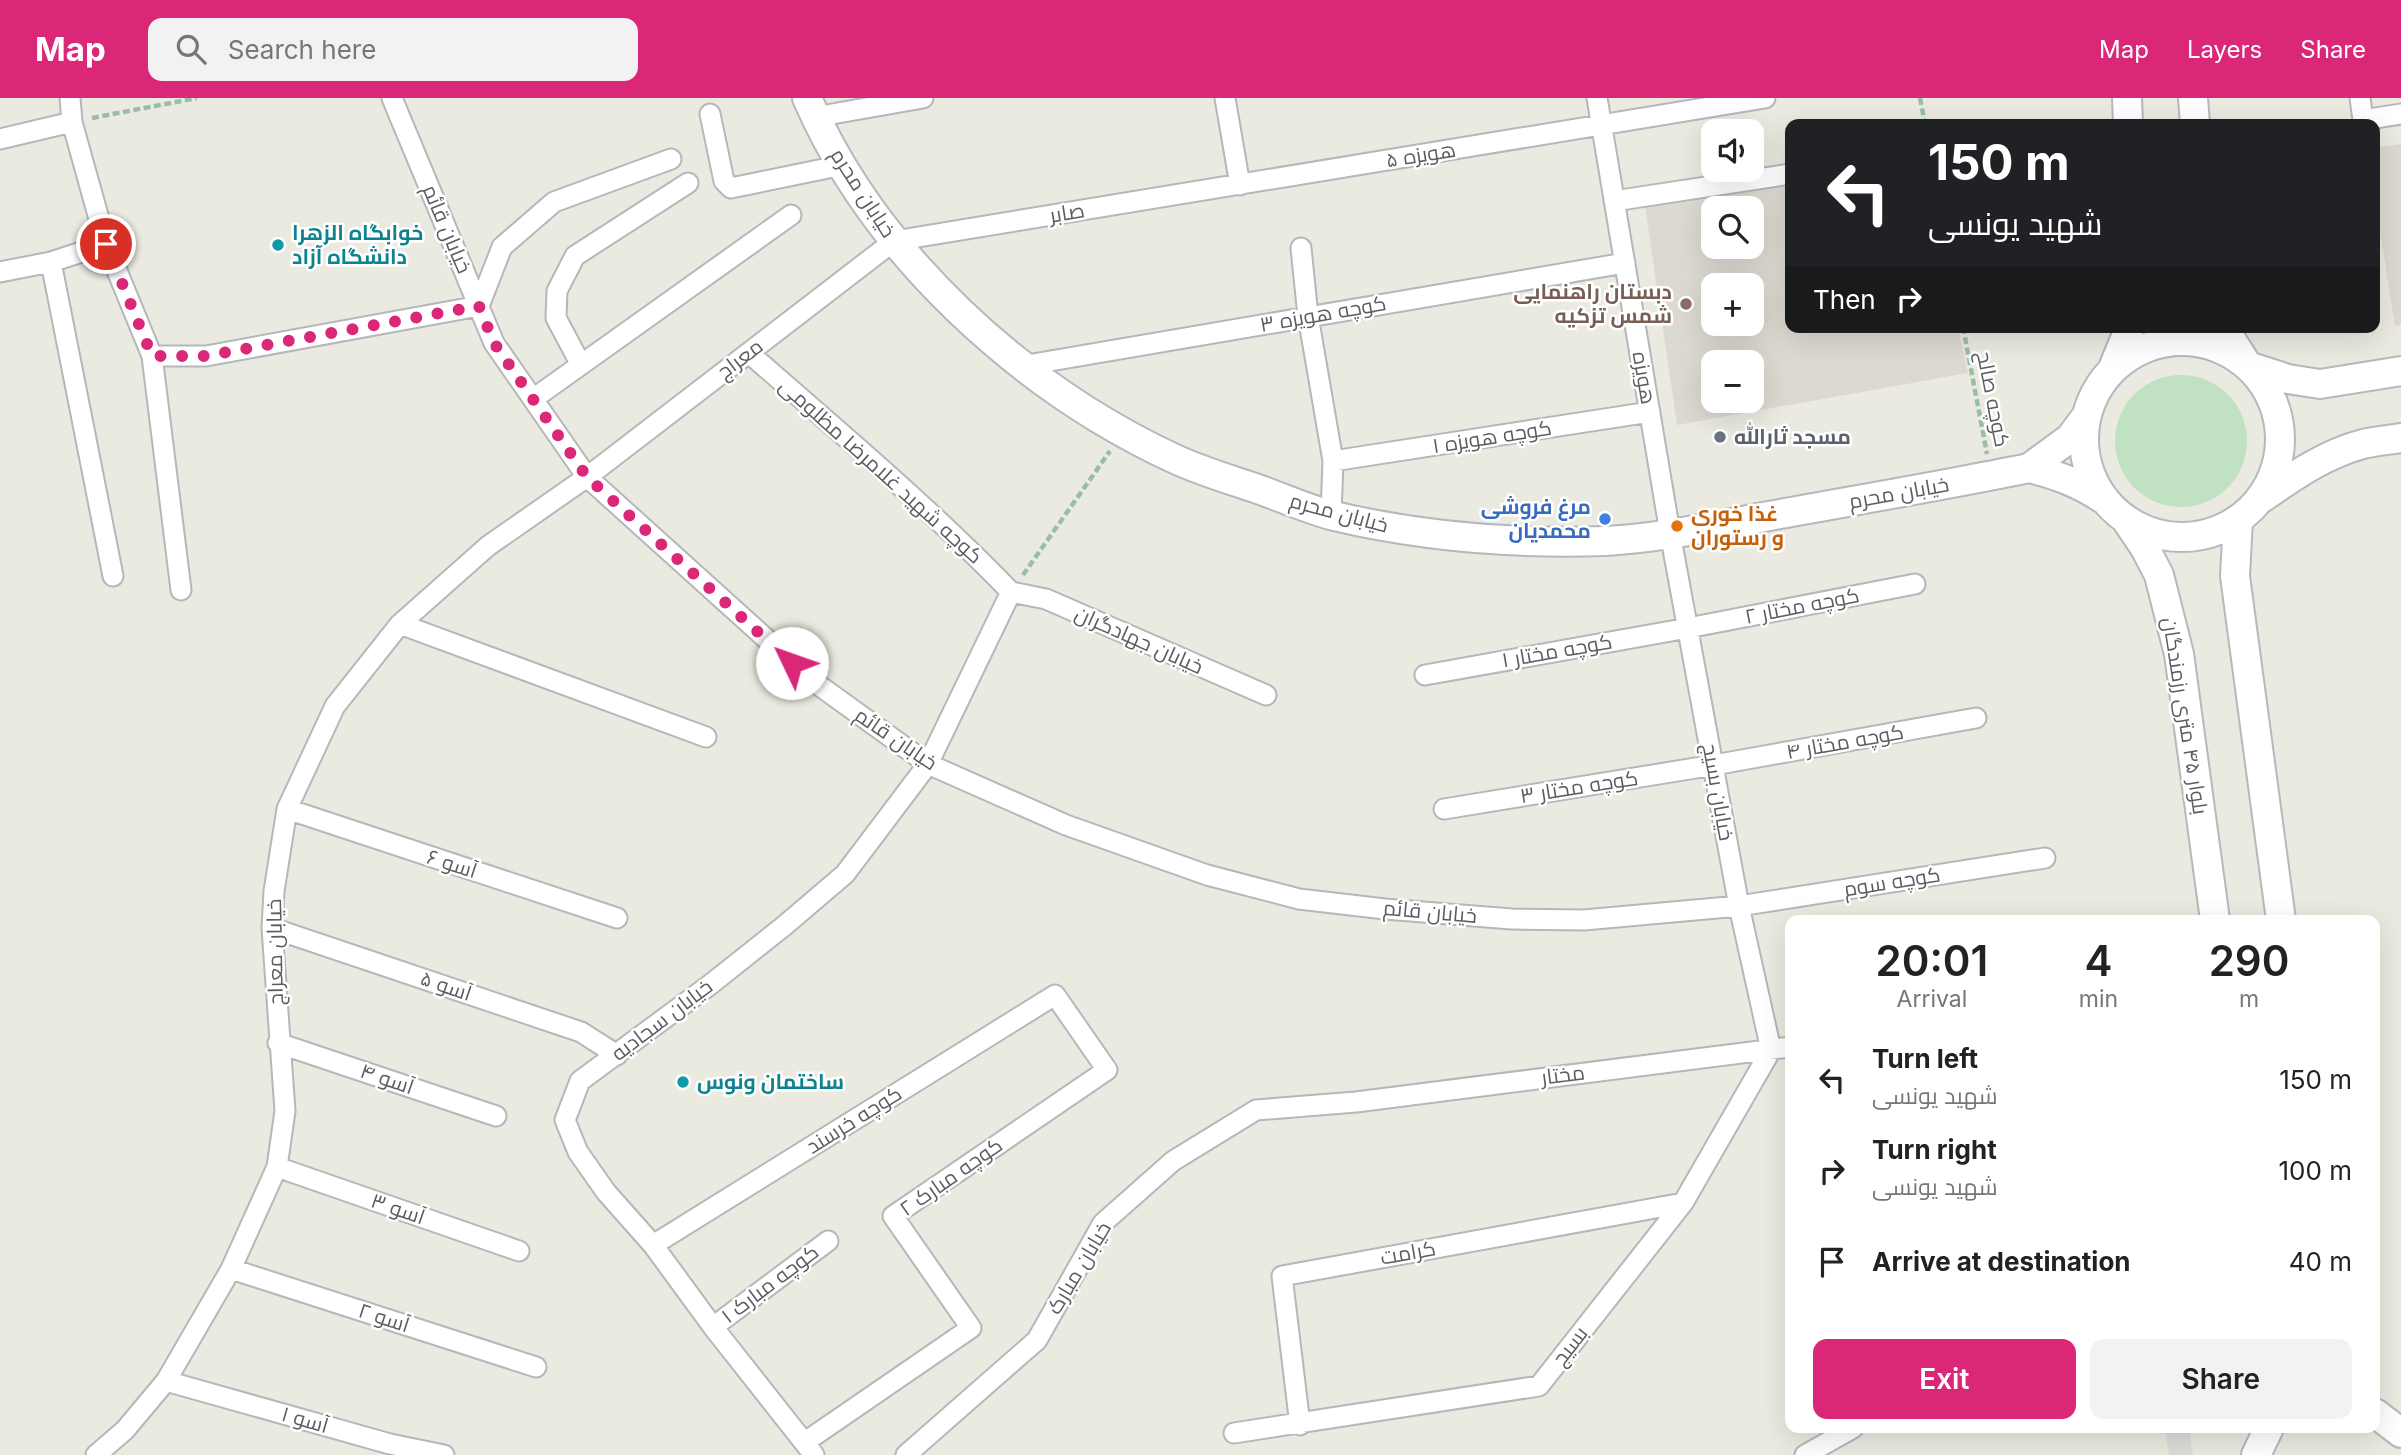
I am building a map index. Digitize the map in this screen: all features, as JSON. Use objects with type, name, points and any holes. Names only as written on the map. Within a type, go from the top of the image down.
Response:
[{"type":"main road","points":[[2127,98],[2128,119]]},
{"type":"main road","points":[[2193,98],[2195,119]]},
{"type":"main road","name":"خیابان محرم","points":[[811,108],[843,165],[894,241],[928,281],[1021,366],[1123,433],[1178,461],[1331,515],[1401,529],[1506,541],[1609,541],[1670,533],[2029,468]]},
{"type":"main road","points":[[2105,501],[2090,476],[2083,448],[2085,418],[2095,391],[2113,368],[2128,333]]},
{"type":"main road","points":[[2227,333],[2267,389],[2277,416],[2280,445],[2274,474],[2259,499]]},
{"type":"main road","points":[[2113,368],[2137,351],[2165,342],[2195,342],[2223,350],[2248,366],[2288,379],[2320,384],[2401,371]]},
{"type":"main road","points":[[2029,468],[2070,438],[2085,418]]},
{"type":"main road","points":[[2029,468],[2081,485],[2105,501],[2126,520],[2153,533],[2182,537],[2212,533],[2238,520],[2259,499],[2310,465],[2334,454],[2363,444],[2401,438]]},
{"type":"main road","name":"بلوار ۴۵ متری رزمندگان","points":[[2126,520],[2159,575],[2179,654],[2214,915]]},
{"type":"main road","points":[[2238,520],[2235,576],[2280,915]]},
{"type":"main road","points":[[2380,1417],[2401,1433]]},
{"type":"main road","points":[[2256,1455],[2267,1433]]},
{"type":"street","points":[[70,98],[72,122],[106,244],[152,356],[181,590]]},
{"type":"street","name":"خیابان قائم","points":[[392,98],[494,343],[587,477],[813,681],[928,764],[1066,825],[1208,875],[1299,899],[1512,919],[1584,920],[1739,905]]},
{"type":"street","points":[[811,108],[923,98]]},
{"type":"street","points":[[1225,98],[1240,185]]},
{"type":"street","name":"هویزه","points":[[1597,98],[1670,533]]},
{"type":"street","name":"هویزه ۵","points":[[1240,185],[1765,98]]},
{"type":"street","points":[[2360,98],[2363,119]]},
{"type":"street","points":[[710,114],[724,181],[731,188],[843,165]]},
{"type":"street","points":[[2369,119],[2401,114]]},
{"type":"street","points":[[0,139],[72,122]]},
{"type":"street","points":[[152,356],[206,356],[479,306],[502,247],[554,202],[671,159]]},
{"type":"street","points":[[1614,201],[1785,175]]},
{"type":"street","points":[[580,363],[556,318],[557,291],[575,256],[688,183]]},
{"type":"street","name":"صابر","points":[[894,241],[1240,185]]},
{"type":"street","points":[[533,399],[791,215]]},
{"type":"street","name":"معراج","points":[[587,477],[894,241]]},
{"type":"street","points":[[0,272],[51,262],[106,244]]},
{"type":"street","points":[[1301,248],[1308,316],[1333,461],[1331,515]]},
{"type":"street","points":[[51,262],[113,576]]},
{"type":"street","name":"کوچه هویزه ۳","points":[[1021,366],[1625,263]]},
{"type":"street","name":"کوچه شهید غلامرضا مظلومی","points":[[749,353],[909,493],[966,545],[1011,592]]},
{"type":"street","name":"کوچه هویزه ۱","points":[[1333,461],[1650,412]]},
{"type":"street","name":"خیابان معراج","points":[[96,1455],[125,1430],[166,1381],[231,1269],[277,1167],[285,1111],[278,1043],[272,928],[274,891],[287,810],[335,706],[400,624],[488,546],[587,477]]},
{"type":"street","name":"خیابان بسیج","points":[[1670,533],[1739,905],[1781,1048]]},
{"type":"street","name":"کوچه مختار ۲","points":[[1688,628],[1914,584]]},
{"type":"street","name":"خیابان جهادگران","points":[[1011,592],[1046,599],[1266,695]]},
{"type":"street","name":"خیابان سجادیه","points":[[809,1448],[713,1327],[653,1245],[606,1192],[578,1152],[565,1119],[580,1081],[774,934],[845,874],[928,764],[1011,592]]},
{"type":"street","points":[[400,624],[706,737]]},
{"type":"street","name":"کوچه مختار ۱","points":[[1425,675],[1688,628]]},
{"type":"street","name":"کوچه مختار ۴","points":[[1714,765],[1976,718]]},
{"type":"street","name":"کوچه مختار ۳","points":[[1444,809],[1714,765]]},
{"type":"street","name":"آسو ۶","points":[[287,810],[617,918]]},
{"type":"street","name":"کوچه سوم","points":[[1739,905],[2045,858]]},
{"type":"street","name":"آسو ۵","points":[[272,928],[581,1032],[617,1055]]},
{"type":"street","name":"کوچه خرسند","points":[[653,1245],[1055,995]]},
{"type":"street","name":"کوچه مبارک ۲","points":[[809,1448],[971,1328],[893,1216],[1107,1070],[1055,995]]},
{"type":"street","name":"آسو ۴","points":[[278,1043],[496,1116]]},
{"type":"street","name":"مختار","points":[[1356,1102],[1781,1048]]},
{"type":"street","name":"بسیج","points":[[1234,1433],[1300,1425],[1539,1386],[1683,1203],[1781,1048]]},
{"type":"street","name":"خیابان مبارک","points":[[906,1455],[1037,1340],[1103,1223],[1173,1161],[1256,1110],[1356,1102]]},
{"type":"street","name":"آسو ۳","points":[[277,1167],[519,1251]]},
{"type":"street","name":"کرامت","points":[[1300,1425],[1282,1276],[1683,1203]]},
{"type":"street","name":"کوچه مبارک ۱","points":[[713,1327],[828,1241]]},
{"type":"street","name":"آسو ۲","points":[[231,1269],[536,1367]]},
{"type":"street","name":"آسو ۱","points":[[166,1381],[390,1444],[444,1455]]},
{"type":"street","points":[[1805,1455],[1844,1433]]},
{"type":"path","points":[[72,122],[197,98]]},
{"type":"path","points":[[1920,98],[1924,119]]},
{"type":"path","name":"کوچه صالح","points":[[1964,333],[1991,476]]},
{"type":"path","points":[[1011,592],[1123,433]]},
{"type":"shaded area","points":[[2401,144],[2401,325],[2395,326],[2380,231],[2380,147]]},
{"type":"shaded area","name":"دبستان راهنمایی شمس تزکیه","points":[[1785,177],[1785,333],[1959,333],[1968,373],[1764,409],[1764,350],[1701,350],[1701,413],[1744,413],[1677,425],[1644,199]]},
{"type":"shaded area","points":[[2165,1433],[2190,1433],[2193,1455],[2169,1455]]},
{"type":"green space","points":[[2181,375],[2206,380],[2228,394],[2242,416],[2247,441],[2242,466],[2228,488],[2206,502],[2181,507],[2156,502],[2134,488],[2120,466],[2115,441],[2120,416],[2134,394],[2156,380]]},
{"type":"place","name":"خوابگاه الزهرا دانشگاه آزاد","points":[[278,245]]},
{"type":"place","name":"دبستان راهنمایی شمس تزکیه","points":[[1686,304]]},
{"type":"place","name":"مسجد ثارالله","points":[[1720,437]]},
{"type":"place","name":"مرغ فروشی محمدیان","points":[[1605,519]]},
{"type":"place","name":"غذا خوری و رستوران","points":[[1677,526]]},
{"type":"place","name":"ساختمان ونوس","points":[[683,1082]]},
{"type":"route","points":[[106,244],[152,356],[206,356],[479,306],[494,343],[587,477],[792,663]]}]
